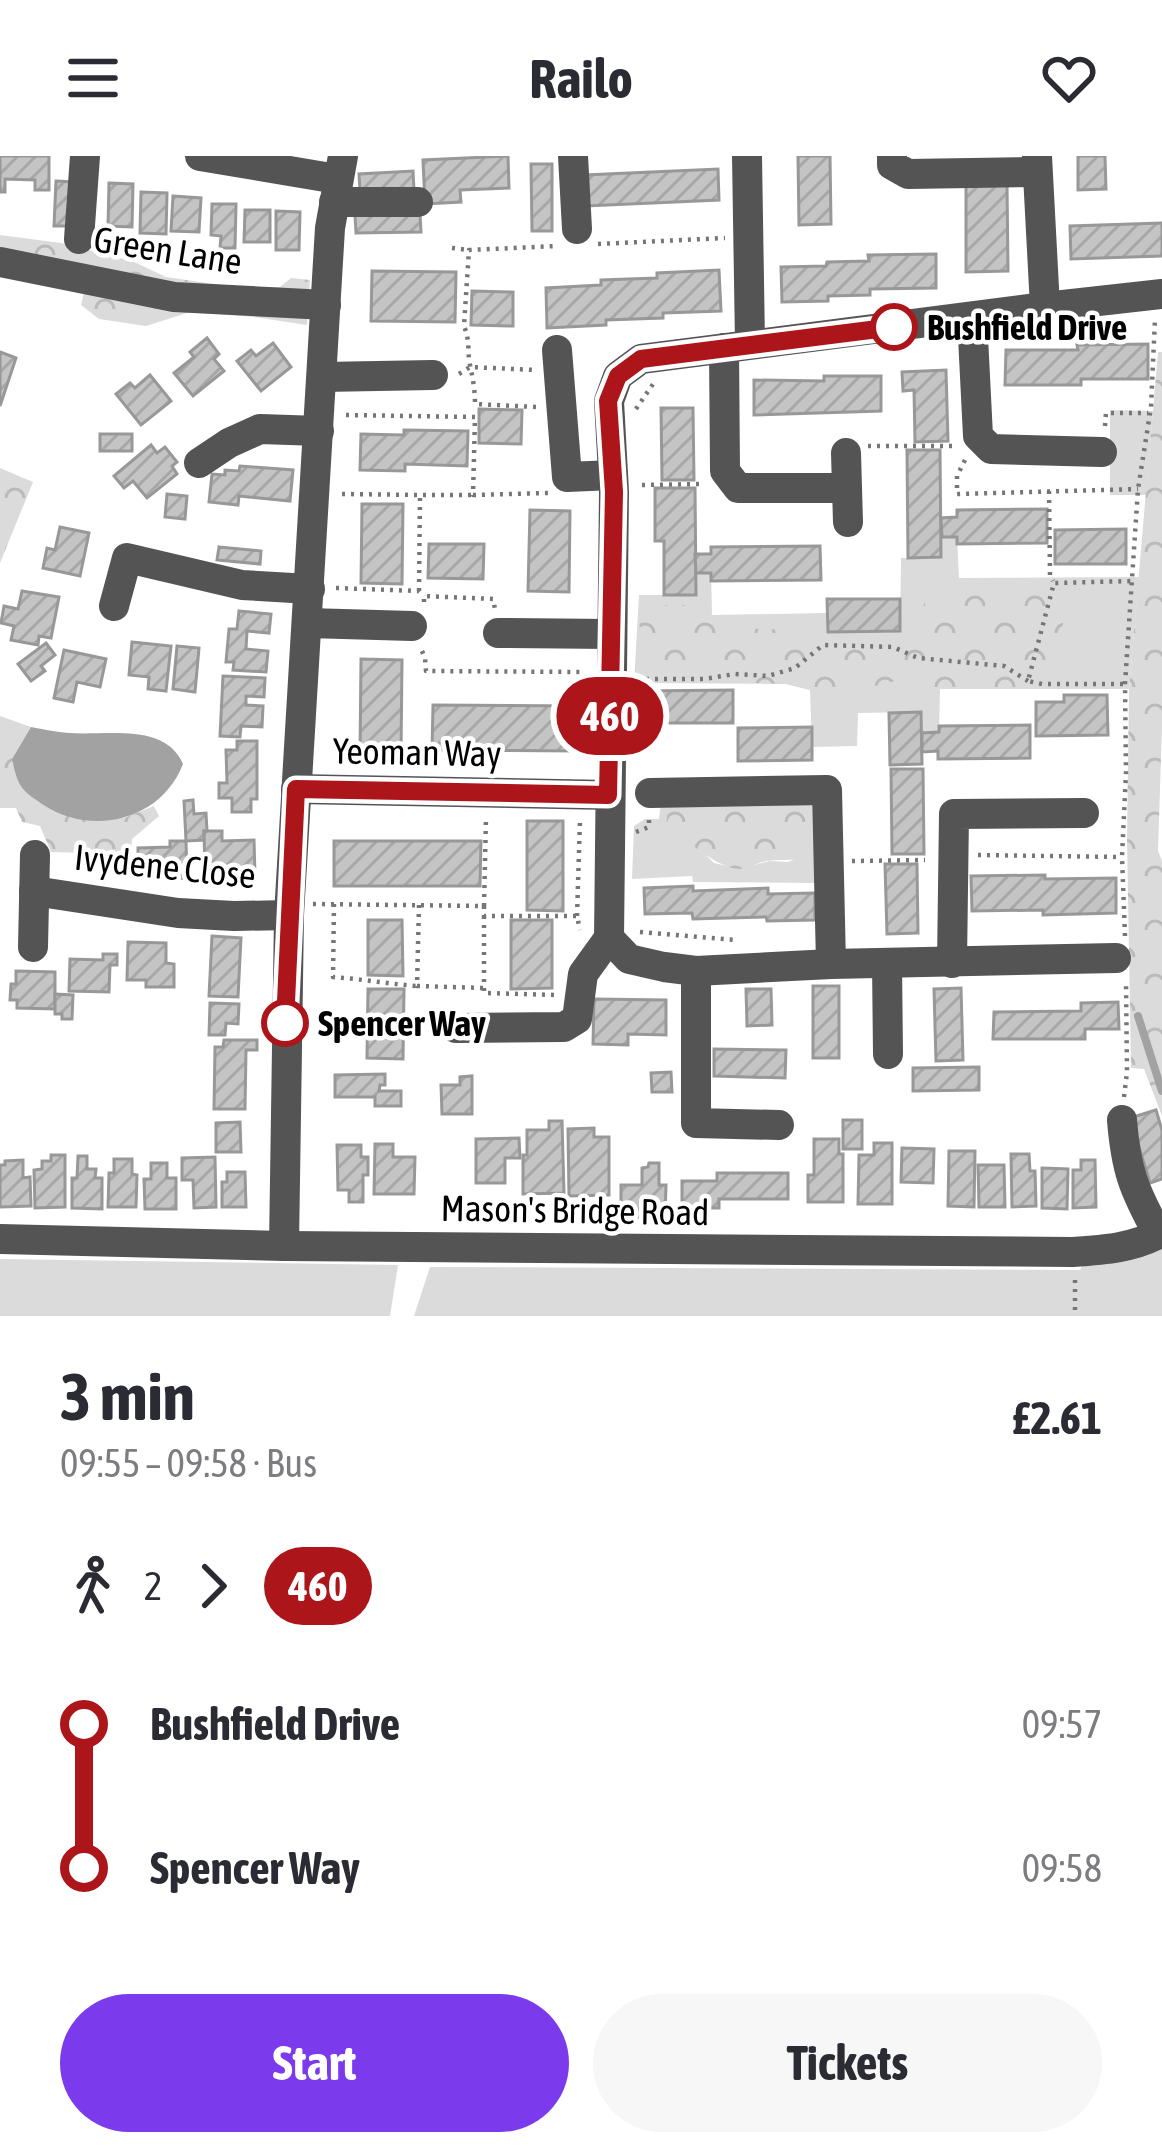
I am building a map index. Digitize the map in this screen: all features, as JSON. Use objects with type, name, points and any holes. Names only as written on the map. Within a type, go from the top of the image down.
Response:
[{"type":"street","points":[[79,239],[85,156]]},
{"type":"street","points":[[573,156],[574,240]]},
{"type":"street","points":[[747,156],[748,237],[724,471],[738,488],[846,488]]},
{"type":"street","points":[[892,156],[892,165],[908,174],[1036,164],[1045,307]]},
{"type":"street","points":[[216,157],[338,179],[418,202]]},
{"type":"street","points":[[284,1246],[289,909],[308,623],[318,588],[319,423],[338,179]]},
{"type":"street","name":"Green Lane","points":[[0,262],[174,297],[326,305]]},
{"type":"street","points":[[456,1028],[564,1027],[578,1019],[583,974],[602,947],[613,480],[608,401],[618,376],[641,359],[1158,295]]},
{"type":"street","points":[[972,317],[974,443],[991,449],[1102,452]]},
{"type":"street","points":[[558,362],[567,477],[613,480]]},
{"type":"street","points":[[322,377],[433,375]]},
{"type":"street","points":[[199,463],[260,429],[319,423]]},
{"type":"street","points":[[846,453],[848,522]]},
{"type":"street","points":[[114,606],[128,544],[242,585],[318,588]]},
{"type":"street","points":[[308,623],[412,626]]},
{"type":"street","points":[[498,633],[611,634]]},
{"type":"street","name":"Yeoman Way","points":[[296,789],[608,795]]},
{"type":"street","points":[[650,793],[827,790],[831,964]]},
{"type":"street","points":[[952,963],[954,814],[1084,813]]},
{"type":"street","points":[[33,947],[34,855]]},
{"type":"street","name":"Ivydene Close","points":[[34,891],[178,913],[234,916],[289,909]]},
{"type":"street","points":[[602,947],[629,959],[696,971],[1122,959]]},
{"type":"street","points":[[886,963],[888,1054]]},
{"type":"street","points":[[696,971],[696,1123],[779,1124]]},
{"type":"street","points":[[1122,1120],[1126,1163],[1156,1235]]},
{"type":"street","name":"Mason's Bridge Road","points":[[0,1239],[1072,1252],[1118,1247],[1156,1235]]},
{"type":"path","points":[[452,248],[748,237]]},
{"type":"path","points":[[469,250],[464,326],[475,375],[475,404],[560,407]]},
{"type":"path","points":[[1122,1120],[1127,1072],[1122,959],[1125,684],[1158,295]]},
{"type":"path","points":[[433,375],[462,374],[470,367],[524,368],[558,362]]},
{"type":"path","points":[[1102,452],[1106,413],[1150,413]]},
{"type":"path","points":[[319,423],[475,417],[473,495]]},
{"type":"path","points":[[974,443],[957,476],[957,494],[1138,489]]},
{"type":"path","points":[[846,453],[854,446],[974,443]]},
{"type":"path","points":[[613,480],[700,484],[732,480]]},
{"type":"path","points":[[1028,681],[1054,583],[1049,491]]},
{"type":"path","points":[[332,494],[567,493]]},
{"type":"path","points":[[420,495],[424,604],[412,626],[426,671],[587,672],[610,679],[768,676],[795,668],[823,644],[893,646],[918,658],[1004,666],[1042,684],[1125,684]]},
{"type":"path","points":[[1054,583],[1134,581]]},
{"type":"path","points":[[318,588],[494,599],[498,633]]},
{"type":"path","points":[[486,803],[484,993],[579,995]]},
{"type":"path","points":[[580,813],[577,916],[581,935],[602,947]]},
{"type":"path","points":[[829,861],[925,860],[953,855],[1122,857]]},
{"type":"path","points":[[289,909],[334,904],[484,906]]},
{"type":"path","points":[[334,904],[333,977],[484,988]]},
{"type":"path","points":[[418,986],[419,905]]},
{"type":"path","points":[[484,916],[577,916]]},
{"type":"path","points":[[1072,1252],[1075,1316]]},
{"type":"green space","points":[[0,235],[61,243],[132,261],[166,277],[234,287],[280,287],[291,278],[310,280],[307,325],[190,312],[146,326],[99,319],[81,305],[89,271],[0,255]]},
{"type":"green space","points":[[1158,352],[1162,352],[1158,851],[1162,861],[1162,1116],[1144,1069],[1131,1068],[1127,839],[1129,689]]},
{"type":"green space","points":[[1110,410],[1153,411],[1146,495],[1110,495]]},
{"type":"green space","points":[[0,468],[33,482],[0,563]]},
{"type":"green space","points":[[942,537],[957,537],[959,578],[1139,577],[1129,689],[940,689],[939,732],[922,733],[920,712],[858,713],[857,746],[812,747],[810,690],[786,684],[634,683],[639,595],[695,595],[696,573],[711,573],[712,615],[827,613],[828,632],[900,631],[901,558],[941,557]]},
{"type":"green space","points":[[1036,583],[1067,599],[1058,655],[1039,689],[930,689],[904,679],[862,689],[811,690],[787,684],[722,682],[702,668],[639,665],[640,606],[684,605],[696,616],[731,628],[795,630],[818,639],[910,640],[932,584]]},
{"type":"green space","points":[[0,716],[31,727],[12,759],[124,818],[154,806],[159,816],[132,839],[130,870],[114,872],[84,853],[51,852],[40,826],[22,822],[16,808],[0,808]]},
{"type":"green space","points":[[669,800],[667,826],[714,863],[739,869],[788,862],[821,848],[820,883],[693,882],[692,876],[632,879],[634,826],[645,819],[659,819],[660,809]]},
{"type":"green space","points":[[669,800],[811,801],[819,807],[821,848],[802,858],[731,868],[666,826]]},
{"type":"green space","points":[[1162,1246],[1162,1316],[414,1316],[430,1267],[1080,1270],[1083,1264]]},
{"type":"green space","points":[[0,1259],[398,1265],[390,1316],[0,1316]]},
{"type":"shaded area","points":[[31,727],[149,737],[163,742],[183,764],[159,799],[142,810],[123,818],[82,820],[42,804],[19,783],[12,759]]},
{"type":"building","points":[[0,156],[49,156],[49,190],[35,190],[35,180],[5,179],[5,192],[0,192]]},
{"type":"building","points":[[508,156],[509,188],[460,190],[461,202],[425,204],[423,160]]},
{"type":"building","points":[[798,156],[830,156],[831,224],[799,225]]},
{"type":"building","points":[[1078,156],[1105,156],[1106,189],[1078,190]]},
{"type":"building","points":[[531,164],[552,164],[552,231],[532,231]]},
{"type":"building","points":[[718,169],[719,200],[586,206],[585,175]]},
{"type":"building","points":[[413,171],[414,190],[360,192],[359,174]]},
{"type":"building","points":[[56,181],[75,182],[74,226],[54,226]]},
{"type":"building","points":[[109,183],[133,184],[132,227],[108,226]]},
{"type":"building","points":[[966,184],[1007,184],[1008,271],[966,272]]},
{"type":"building","points":[[141,192],[167,193],[166,234],[140,233]]},
{"type":"building","points":[[173,196],[201,198],[199,232],[171,231]]},
{"type":"building","points":[[212,204],[236,204],[235,248],[220,248],[221,236],[211,235]]},
{"type":"building","points":[[245,210],[270,210],[270,242],[244,242]]},
{"type":"building","points":[[276,211],[300,212],[299,250],[276,250]]},
{"type":"building","points":[[420,214],[421,232],[356,233],[355,215]]},
{"type":"building","points":[[1162,223],[1162,256],[1071,259],[1070,226]]},
{"type":"building","points":[[936,254],[936,288],[870,289],[870,295],[782,302],[781,267],[869,261],[868,255]]},
{"type":"building","points":[[719,270],[721,311],[663,313],[663,318],[547,328],[546,288]]},
{"type":"building","points":[[372,271],[456,272],[455,322],[371,321]]},
{"type":"building","points":[[472,291],[513,292],[513,326],[471,325]]},
{"type":"building","points":[[207,338],[224,371],[193,396],[174,373]]},
{"type":"building","points":[[273,343],[291,367],[261,391],[237,361],[251,350],[256,356]]},
{"type":"building","points":[[1148,344],[1148,379],[1005,385],[1006,350]]},
{"type":"building","points":[[0,352],[16,358],[0,406]]},
{"type":"building","points":[[946,370],[948,441],[915,442],[914,390],[903,391],[902,372]]},
{"type":"building","points":[[150,375],[171,401],[141,425],[116,394],[130,383],[135,388]]},
{"type":"building","points":[[824,376],[881,376],[881,411],[754,415],[754,380],[824,381]]},
{"type":"building","points":[[661,408],[693,408],[694,480],[662,480]]},
{"type":"building","points":[[479,409],[522,410],[521,444],[479,443]]},
{"type":"building","points":[[404,430],[468,431],[467,466],[405,464],[405,471],[360,470],[361,434],[404,435]]},
{"type":"building","points":[[100,434],[132,434],[132,451],[100,451]]},
{"type":"building","points":[[151,445],[157,453],[165,447],[177,462],[172,466],[177,474],[147,498],[133,481],[124,488],[114,476]]},
{"type":"building","points":[[907,450],[940,450],[941,557],[908,558]]},
{"type":"building","points":[[240,466],[293,470],[290,501],[239,496],[238,505],[209,502],[212,474],[239,471]]},
{"type":"building","points":[[655,488],[695,488],[696,595],[664,595],[664,541],[655,541]]},
{"type":"building","points":[[167,494],[187,496],[185,519],[165,517]]},
{"type":"building","points":[[362,504],[403,504],[402,584],[361,583]]},
{"type":"building","points":[[1047,509],[1047,543],[957,544],[957,537],[942,537],[941,518],[957,517],[957,510]]},
{"type":"building","points":[[530,510],[570,511],[569,592],[528,591]]},
{"type":"building","points":[[60,527],[89,533],[80,576],[43,568],[47,548],[55,550]]},
{"type":"building","points":[[1126,529],[1126,564],[1055,564],[1055,530]]},
{"type":"building","points":[[429,544],[484,544],[483,579],[428,578]]},
{"type":"building","points":[[820,546],[821,580],[711,581],[711,573],[696,573],[695,554],[711,554],[711,547]]},
{"type":"building","points":[[219,547],[261,551],[260,564],[217,560]]},
{"type":"building","points":[[22,591],[59,597],[51,638],[39,636],[38,645],[11,640],[14,626],[1,623],[4,606],[18,609]]},
{"type":"building","points":[[827,599],[900,599],[900,631],[828,632]]},
{"type":"building","points":[[239,611],[271,614],[269,633],[247,631],[246,649],[268,651],[266,672],[233,670],[234,662],[226,662],[229,629],[237,629]]},
{"type":"building","points":[[132,642],[171,646],[166,691],[148,689],[149,677],[129,675]]},
{"type":"building","points":[[46,643],[55,655],[31,681],[18,664]]},
{"type":"building","points":[[177,646],[199,648],[195,692],[173,689]]},
{"type":"building","points":[[64,650],[106,659],[100,687],[77,682],[73,702],[54,698]]},
{"type":"building","points":[[361,659],[402,660],[401,755],[360,755]]},
{"type":"building","points":[[223,676],[265,678],[264,697],[246,696],[246,705],[263,706],[262,727],[241,726],[240,737],[220,736]]},
{"type":"building","points":[[733,690],[733,723],[641,723],[641,691]]},
{"type":"building","points":[[1064,695],[1107,695],[1108,735],[1036,736],[1036,702],[1064,702]]},
{"type":"building","points":[[433,705],[579,706],[578,751],[432,750]]},
{"type":"building","points":[[921,712],[922,764],[890,765],[889,713]]},
{"type":"building","points":[[1030,725],[1030,758],[938,759],[938,751],[922,752],[922,733],[939,732],[939,726]]},
{"type":"building","points":[[812,727],[812,760],[738,761],[738,728]]},
{"type":"building","points":[[237,741],[257,741],[257,799],[251,799],[251,812],[232,812],[232,798],[219,798],[219,783],[227,783],[226,750],[237,750]]},
{"type":"building","points":[[891,769],[923,769],[924,854],[892,854]]},
{"type":"building","points":[[193,800],[194,814],[206,813],[205,840],[186,841],[184,801]]},
{"type":"building","points":[[527,821],[563,821],[563,911],[527,910]]},
{"type":"building","points":[[204,831],[222,831],[222,841],[254,840],[255,876],[205,877]]},
{"type":"building","points":[[170,841],[186,841],[187,878],[151,879],[150,869],[138,869],[138,848],[170,847]]},
{"type":"building","points":[[334,841],[481,841],[480,886],[334,886]]},
{"type":"building","points":[[885,864],[917,864],[918,933],[887,934]]},
{"type":"building","points":[[1045,875],[1045,879],[1116,878],[1116,913],[972,911],[971,876]]},
{"type":"building","points":[[693,886],[693,891],[768,888],[768,894],[815,893],[815,920],[645,914],[644,888]]},
{"type":"building","points":[[368,920],[402,920],[403,976],[368,975]]},
{"type":"building","points":[[511,920],[552,920],[552,988],[511,989]]},
{"type":"building","points":[[212,936],[241,938],[238,997],[209,996]]},
{"type":"building","points":[[128,942],[166,943],[166,963],[174,964],[174,987],[146,987],[146,980],[127,980]]},
{"type":"building","points":[[103,954],[117,954],[117,965],[110,965],[109,992],[69,991],[70,959],[103,960]]},
{"type":"building","points":[[16,971],[55,972],[55,1009],[17,1008],[17,1000],[10,1000]]},
{"type":"building","points":[[813,986],[839,986],[839,1058],[813,1058]]},
{"type":"building","points":[[961,988],[963,1060],[936,1061],[934,989]]},
{"type":"building","points":[[368,989],[404,989],[403,1059],[367,1058]]},
{"type":"building","points":[[746,989],[771,989],[772,1025],[747,1026]]},
{"type":"building","points":[[55,994],[73,995],[72,1019],[55,1014]]},
{"type":"building","points":[[594,999],[666,1000],[666,1035],[628,1034],[628,1045],[593,1044]]},
{"type":"building","points":[[1118,1002],[1119,1029],[1085,1029],[1085,1039],[993,1039],[994,1012],[1081,1011],[1081,1003]]},
{"type":"building","points":[[210,1003],[239,1004],[238,1024],[226,1023],[225,1035],[209,1035]]},
{"type":"building","points":[[224,1040],[257,1040],[257,1050],[246,1050],[245,1109],[214,1109],[215,1047],[223,1047]]},
{"type":"building","points":[[714,1049],[786,1050],[785,1078],[714,1076]]},
{"type":"building","points":[[979,1067],[979,1090],[913,1091],[913,1068]]},
{"type":"building","points":[[671,1072],[672,1092],[652,1092],[651,1073]]},
{"type":"building","points":[[385,1074],[385,1085],[379,1091],[401,1091],[401,1106],[375,1106],[375,1097],[335,1097],[335,1075]]},
{"type":"building","points":[[472,1076],[472,1114],[442,1114],[441,1085],[460,1085],[460,1077]]},
{"type":"building","points":[[1156,1110],[1162,1130],[1162,1179],[1150,1183],[1130,1118]]},
{"type":"building","points":[[843,1120],[862,1120],[862,1149],[843,1149]]},
{"type":"building","points":[[549,1121],[562,1121],[564,1193],[523,1194],[527,1130],[549,1130]]},
{"type":"building","points":[[240,1122],[241,1152],[216,1152],[216,1123]]},
{"type":"building","points":[[594,1128],[594,1137],[609,1137],[609,1195],[569,1196],[568,1129]]},
{"type":"building","points":[[519,1138],[520,1158],[505,1158],[505,1183],[476,1183],[476,1139]]},
{"type":"building","points":[[814,1139],[839,1139],[843,1202],[808,1202]]},
{"type":"building","points":[[874,1143],[892,1143],[892,1204],[858,1204],[859,1155],[874,1155]]},
{"type":"building","points":[[375,1144],[393,1144],[393,1157],[415,1157],[414,1194],[374,1194]]},
{"type":"building","points":[[337,1145],[361,1145],[361,1157],[368,1157],[363,1202],[349,1202],[349,1190],[338,1190]]},
{"type":"building","points":[[902,1148],[934,1149],[933,1183],[901,1182]]},
{"type":"building","points":[[949,1151],[975,1151],[974,1207],[948,1206]]},
{"type":"building","points":[[1011,1154],[1029,1154],[1030,1171],[1035,1171],[1036,1206],[1012,1207]]},
{"type":"building","points":[[51,1155],[65,1155],[65,1207],[35,1208],[34,1170],[42,1169],[42,1161],[51,1161]]},
{"type":"building","points":[[78,1156],[87,1156],[87,1169],[96,1169],[95,1178],[102,1178],[102,1209],[72,1208]]},
{"type":"building","points":[[215,1157],[216,1207],[194,1208],[193,1180],[182,1180],[182,1158]]},
{"type":"building","points":[[114,1159],[132,1159],[132,1174],[137,1175],[136,1207],[108,1207]]},
{"type":"building","points":[[23,1160],[23,1178],[30,1177],[31,1206],[0,1207],[0,1165]]},
{"type":"building","points":[[1081,1160],[1095,1160],[1096,1207],[1073,1208],[1073,1170],[1081,1170]]},
{"type":"building","points":[[151,1163],[167,1163],[167,1178],[176,1178],[176,1209],[145,1209],[144,1179],[151,1179]]},
{"type":"building","points":[[659,1163],[659,1185],[666,1185],[665,1217],[621,1217],[621,1185],[642,1185],[642,1168]]},
{"type":"building","points":[[978,1165],[1004,1165],[1005,1207],[979,1207]]},
{"type":"building","points":[[1042,1168],[1068,1169],[1067,1209],[1042,1208]]},
{"type":"building","points":[[227,1172],[245,1172],[246,1207],[222,1207]]},
{"type":"building","points":[[717,1173],[788,1173],[788,1199],[719,1199],[719,1208],[682,1208],[682,1181],[717,1181]]},
{"type":"waterway","points":[[1138,1016],[1162,1091]]},
{"type":"bus line","name":"460","points":[[285,1023],[296,789],[608,795],[614,492],[608,401],[618,376],[641,359],[894,327]]},
{"type":"place","name":"Bushfield Drive","points":[[894,327]]},
{"type":"place","name":"Spencer Way","points":[[285,1023]]}]
